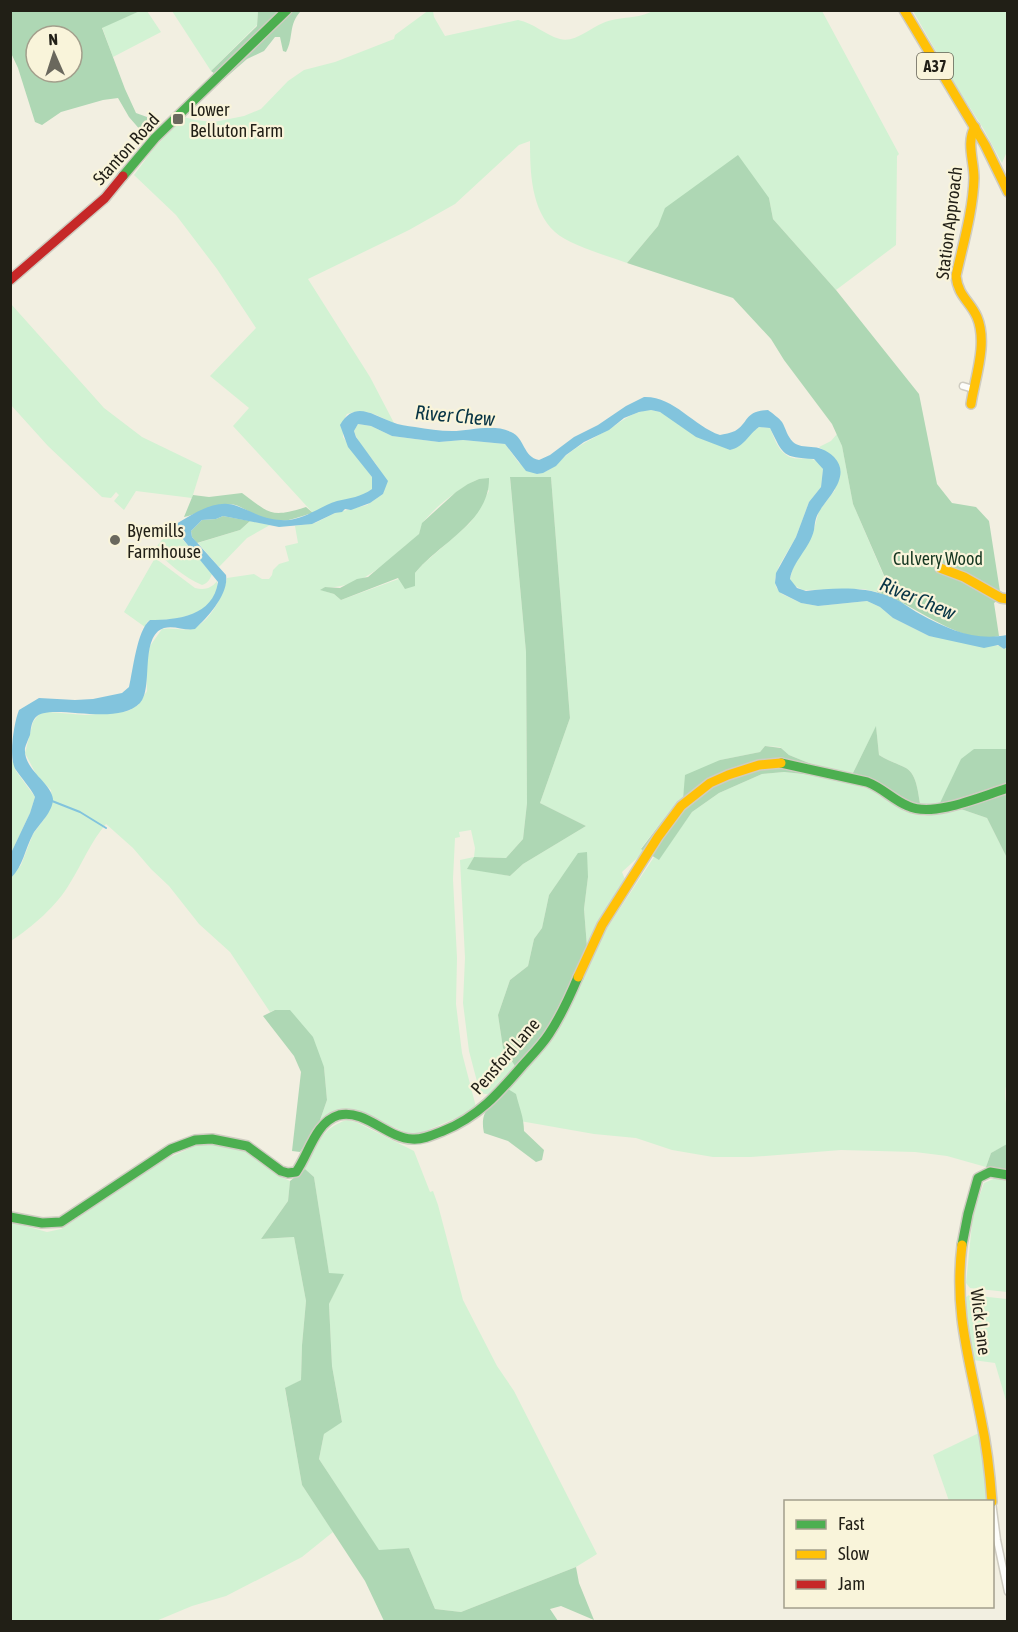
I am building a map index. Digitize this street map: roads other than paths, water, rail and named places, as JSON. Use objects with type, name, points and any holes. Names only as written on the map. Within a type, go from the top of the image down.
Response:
[{"type":"main road","name":"Stanton Road","points":[[10,280],[105,198],[155,138],[287,10]]},
{"type":"main road","name":"A37","points":[[904,10],[931,59],[987,147],[1008,192]]},
{"type":"main road","name":"Station Approach","points":[[970,404],[968,387],[980,345],[980,329],[977,317],[960,295],[956,276],[971,203],[974,169],[969,137],[975,127]]},
{"type":"main road","points":[[940,568],[964,577],[1000,598],[1008,600]]},
{"type":"main road","name":"Pensford Lane","points":[[10,1217],[38,1224],[49,1225],[61,1222],[171,1149],[195,1140],[212,1139],[247,1146],[281,1171],[288,1173],[296,1172],[301,1166],[316,1133],[330,1119],[339,1115],[349,1114],[358,1117],[404,1138],[414,1140],[444,1130],[477,1113],[501,1090],[548,1036],[578,979],[597,935],[666,823],[681,806],[724,776],[751,767],[780,763],[861,780],[878,786],[902,804],[914,809],[930,810],[1008,788]]},
{"type":"main road","name":"Wick Lane","points":[[992,1500],[984,1432],[962,1331],[960,1271],[969,1207],[978,1178],[990,1172],[1008,1175]]},
{"type":"street","name":"Wick Lane","points":[[994,1517],[1008,1592]]},
{"type":"water","name":"River Chew","points":[[644,397],[665,401],[710,431],[720,435],[735,431],[751,415],[768,410],[782,422],[788,435],[797,445],[822,449],[834,457],[839,464],[840,479],[818,514],[812,537],[794,566],[790,579],[797,588],[806,591],[847,589],[878,593],[897,600],[941,625],[962,633],[984,636],[1007,635],[1007,647],[1004,649],[998,645],[984,648],[929,636],[893,618],[880,607],[867,601],[818,606],[801,603],[779,592],[775,583],[776,573],[796,537],[809,502],[821,487],[823,469],[814,459],[790,456],[785,453],[770,428],[759,427],[742,444],[730,450],[696,437],[660,412],[651,410],[639,412],[624,418],[609,430],[584,442],[566,455],[556,466],[537,474],[526,471],[505,444],[463,440],[439,442],[392,436],[371,426],[358,424],[354,431],[356,437],[388,481],[383,494],[370,503],[351,510],[345,509],[312,524],[279,527],[223,516],[202,520],[191,531],[192,537],[226,575],[224,590],[211,612],[195,629],[168,627],[156,633],[149,652],[146,686],[140,703],[129,710],[115,714],[54,712],[35,718],[25,748],[26,756],[32,769],[48,787],[53,799],[48,813],[33,834],[21,863],[11,878],[11,853],[35,797],[16,770],[12,758],[15,723],[19,710],[39,698],[93,699],[122,693],[129,687],[139,641],[150,620],[172,619],[193,614],[202,609],[215,593],[218,582],[173,527],[176,524],[205,508],[221,504],[237,506],[269,518],[296,519],[337,501],[368,492],[372,489],[372,477],[348,447],[340,425],[346,417],[358,411],[371,413],[400,425],[434,430],[504,429],[516,435],[530,455],[539,460]]},
{"type":"waterway","points":[[52,801],[80,812],[106,828]]},
{"type":"place","name":"Lower Belluton Farm","points":[[178,119]]},
{"type":"place","name":"Byemills Farmhouse","points":[[115,540]]},
{"type":"park label","name":"Culvery Wood","points":[[938,558]]}]
